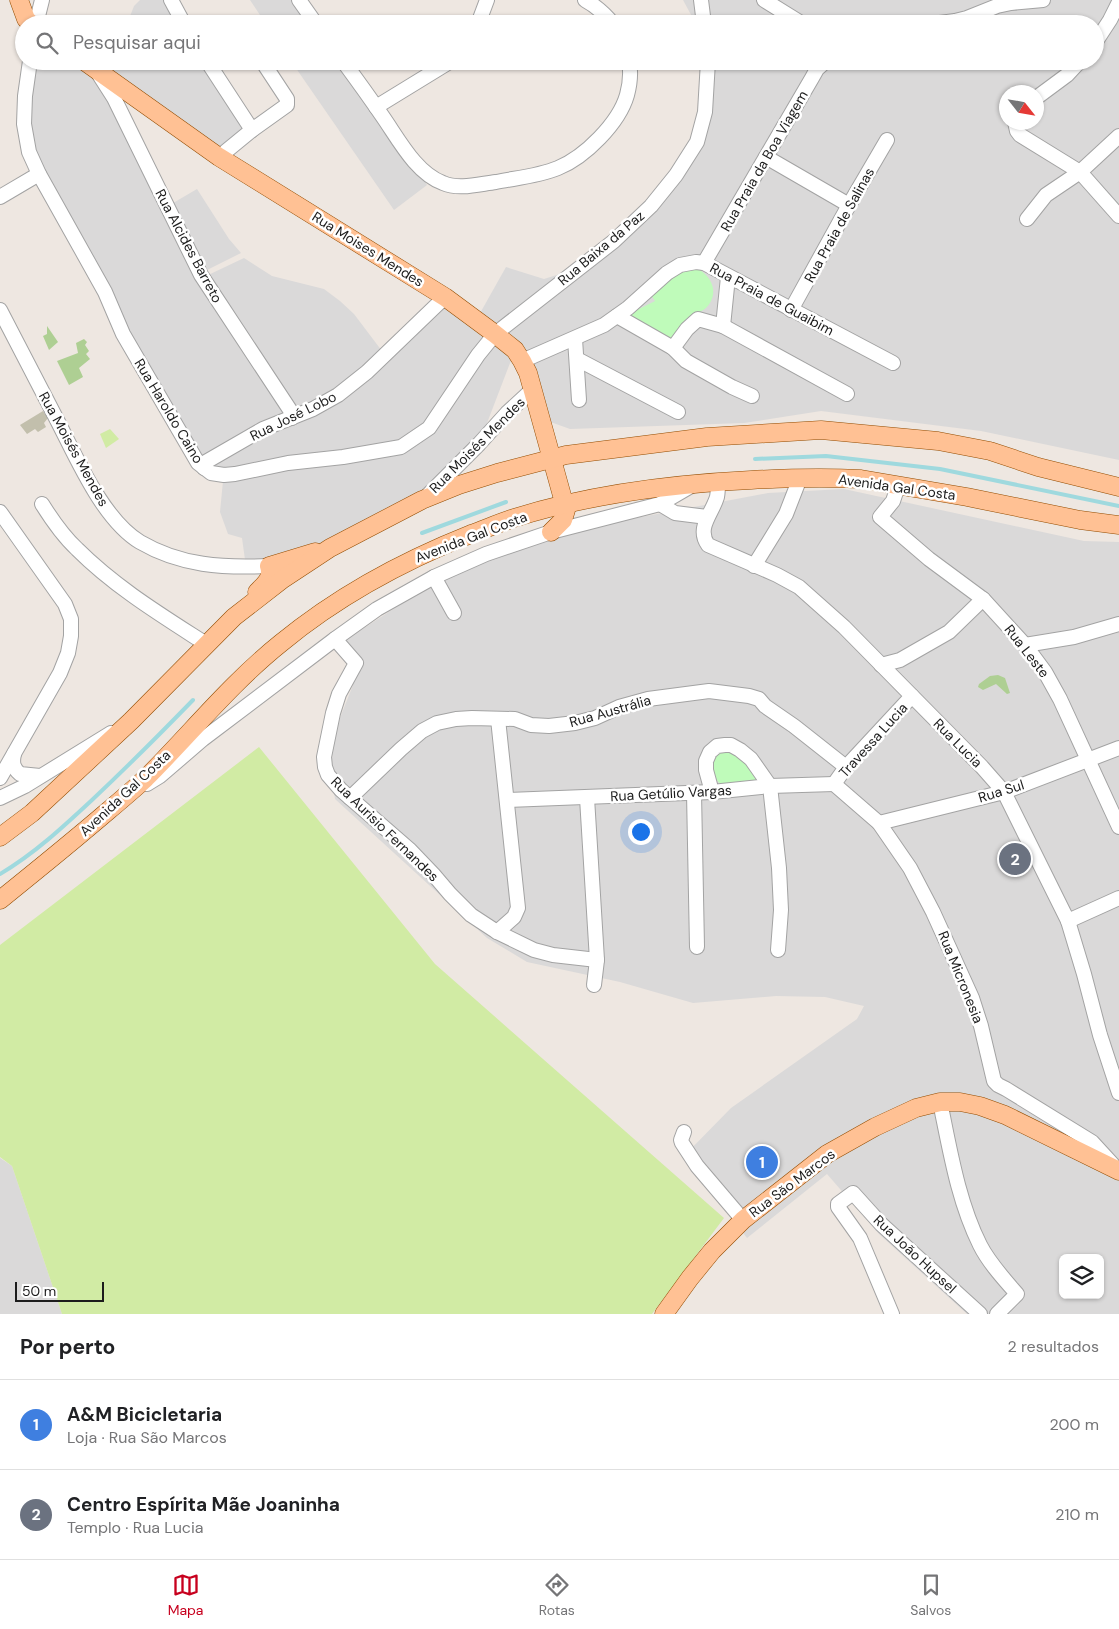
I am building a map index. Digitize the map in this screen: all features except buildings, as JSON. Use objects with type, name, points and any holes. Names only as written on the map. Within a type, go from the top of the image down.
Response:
[{"type":"main road","points":[[19,0],[25,15]]},
{"type":"main road","name":"Rua Moises Mendes","points":[[96,70],[219,157],[445,297],[514,350],[528,373],[564,504]]},
{"type":"main road","points":[[234,617],[283,579],[330,548],[422,500],[459,485],[566,455],[707,437],[820,430],[938,441],[990,451],[1038,467],[1119,487]]},
{"type":"main road","name":"Avenida Gal Costa","points":[[0,900],[77,838],[124,797],[144,779],[239,680],[281,643],[323,611],[400,565],[512,518],[564,504],[606,496],[695,484],[800,478],[861,480],[967,497],[1080,520],[1119,525]]},
{"type":"main road","points":[[551,532],[566,514],[564,504]]},
{"type":"main road","points":[[0,837],[32,813],[131,721],[269,580],[271,572],[269,566],[330,548]]},
{"type":"main road","name":"Rua São Marcos","points":[[664,1314],[712,1251],[743,1220],[827,1154],[916,1108],[940,1102],[960,1102],[980,1106],[1005,1115],[1118,1171]]},
{"type":"street","points":[[38,15],[42,0]]},
{"type":"street","points":[[171,0],[179,15]]},
{"type":"street","points":[[299,0],[310,15]]},
{"type":"street","points":[[481,15],[487,0]]},
{"type":"street","points":[[585,0],[606,15]]},
{"type":"street","points":[[701,0],[703,15]]},
{"type":"street","points":[[764,0],[788,15]]},
{"type":"street","points":[[973,15],[996,3],[1043,0]]},
{"type":"street","points":[[1104,28],[1119,2]]},
{"type":"street","name":"Rua Haroldo Caino","points":[[29,70],[24,124],[29,152],[39,174],[105,292],[123,334],[198,463],[211,473],[224,475],[288,463],[343,457],[401,447],[429,428],[478,355],[495,334]]},
{"type":"street","name":"Rua Alcides Barreto","points":[[93,70],[114,98],[201,275],[290,410],[292,418]]},
{"type":"street","points":[[213,70],[252,130]]},
{"type":"street","points":[[219,157],[252,130],[285,108],[288,102],[268,70]]},
{"type":"street","points":[[349,70],[413,160],[432,178],[444,184],[455,186],[470,186],[539,174],[559,168],[585,151],[612,123],[621,109],[627,95],[630,80],[629,70]]},
{"type":"street","points":[[376,107],[437,70]]},
{"type":"street","name":"Rua Baixa da Paz","points":[[495,334],[614,241],[651,206],[676,175],[697,142],[705,112],[707,70]]},
{"type":"street","name":"Rua Praia da Boa Viagem","points":[[704,263],[816,70]]},
{"type":"street","points":[[1044,92],[1071,70]]},
{"type":"street","points":[[1017,130],[1020,135],[1080,172],[1119,216]]},
{"type":"street","points":[[1027,219],[1046,194],[1080,172],[1119,136]]},
{"type":"street","name":"Rua Praia de Salinas","points":[[792,310],[888,140]]},
{"type":"street","points":[[766,157],[850,205]]},
{"type":"street","points":[[0,197],[39,174]]},
{"type":"street","name":"Rua Praia de Guaibim","points":[[522,361],[604,325],[674,269],[688,263],[704,263],[893,363]]},
{"type":"street","points":[[723,326],[728,276]]},
{"type":"street","name":"Rua José Lobo","points":[[204,468],[204,463],[227,449],[263,429],[313,409],[360,378],[445,297]]},
{"type":"street","name":"Rua Moisés Mendes","points":[[0,310],[82,469],[108,510],[124,530],[140,541],[183,561],[212,566],[269,566]]},
{"type":"street","points":[[617,316],[674,348],[686,361],[752,396]]},
{"type":"street","points":[[674,348],[687,329],[698,319],[723,326],[847,394]]},
{"type":"street","points":[[575,339],[579,400]]},
{"type":"street","points":[[577,359],[678,412]]},
{"type":"street","name":"Rua Moisés Mendes","points":[[422,500],[532,390]]},
{"type":"street","points":[[754,566],[786,514],[800,478]]},
{"type":"street","name":"Rua Lucia","points":[[718,482],[716,498],[707,517],[703,532],[704,540],[708,545],[777,575],[799,587],[844,628],[1004,792],[1068,922],[1119,1094]]},
{"type":"street","points":[[124,797],[160,776],[203,739],[336,638],[377,609],[434,576],[486,554],[551,532],[660,504],[695,484]]},
{"type":"street","name":"Rua Leste","points":[[898,486],[893,501],[880,517],[929,559],[983,598],[1025,645],[1060,699],[1119,827]]},
{"type":"street","points":[[42,504],[56,526],[76,549],[97,567],[131,595],[206,644]]},
{"type":"street","points":[[660,504],[675,513],[707,517]]},
{"type":"street","points":[[0,512],[65,604],[71,620],[72,636],[60,673],[0,778]]},
{"type":"street","points":[[434,576],[454,613]]},
{"type":"street","points":[[881,665],[900,660],[949,632],[983,598]]},
{"type":"street","points":[[1025,645],[1074,636],[1119,624]]},
{"type":"street","name":"Rua Aurisio Fernandes","points":[[336,638],[356,663],[339,694],[333,713],[324,757],[328,775],[341,790],[410,850],[472,915],[497,932],[534,950],[553,955],[597,960]]},
{"type":"street","name":"Rua Austrália","points":[[350,798],[422,731],[438,723],[456,719],[498,719],[549,726],[595,718],[619,707],[648,699],[709,691],[759,699],[765,706],[846,767]]},
{"type":"street","name":"Travessa Lucia","points":[[834,784],[846,767],[912,696]]},
{"type":"street","points":[[497,932],[514,917],[518,908],[498,719]]},
{"type":"street","points":[[0,798],[25,786],[131,721]]},
{"type":"street","points":[[712,792],[706,770],[706,761],[710,752],[717,746],[725,744],[740,750],[751,759],[770,786],[779,868],[781,910],[778,950]]},
{"type":"street","name":"Rua Sul","points":[[879,823],[1004,792],[1119,748]]},
{"type":"street","points":[[14,754],[12,762],[20,774],[40,776]]},
{"type":"street","name":"Rua Getúlio Vargas","points":[[507,800],[694,793],[770,786],[834,784]]},
{"type":"street","name":"Rua Micronesia","points":[[834,784],[879,823],[910,868],[946,939],[972,998],[981,1026],[994,1081],[1092,1142],[1118,1171]]},
{"type":"street","points":[[694,793],[697,947]]},
{"type":"street","points":[[587,798],[597,960],[594,985]]},
{"type":"street","points":[[1068,922],[1119,898]]},
{"type":"street","points":[[940,1102],[957,1179],[968,1217],[988,1259],[1017,1294],[997,1314]]},
{"type":"street","points":[[684,1132],[681,1140],[682,1144],[697,1166],[743,1220]]},
{"type":"street","name":"Rua João Hupsel","points":[[892,1314],[860,1238],[838,1207],[838,1204],[853,1193],[881,1224],[980,1314]]},
{"type":"shaded area","points":[[140,0],[165,0],[174,15],[130,15],[134,6]]},
{"type":"shaded area","points":[[250,0],[300,0],[310,15],[260,15]]},
{"type":"shaded area","points":[[683,0],[1119,0],[1119,460],[981,431],[821,411],[744,423],[570,429],[545,420],[523,354],[479,315],[506,267],[544,279],[563,273],[656,210],[691,165],[707,127],[711,70],[1104,70],[1104,15],[691,15]]},
{"type":"shaded area","points":[[32,70],[96,70],[198,275],[287,412],[202,461],[41,173],[29,138]]},
{"type":"shaded area","points":[[110,70],[208,70],[245,128],[220,150],[109,73]]},
{"type":"shaded area","points":[[297,70],[348,70],[427,185],[394,210]]},
{"type":"shaded area","points":[[197,189],[229,239],[241,253],[201,273],[168,206]]},
{"type":"shaded area","points":[[244,258],[272,276],[324,289],[354,314],[385,355],[365,372],[297,414],[204,277]]},
{"type":"shaded area","points":[[445,297],[515,350],[479,444],[422,500],[330,548],[246,567],[242,538],[228,534],[220,512],[223,481],[401,450],[264,470],[208,467],[264,432],[333,400]]},
{"type":"shaded area","points":[[43,411],[48,418],[44,423],[46,427],[38,432],[35,429],[27,434],[20,425]]},
{"type":"shaded area","points":[[844,489],[1084,541],[1119,542],[1119,1314],[967,1314],[879,1234],[827,1174],[747,1238],[684,1156],[731,1108],[857,1019],[864,1006],[825,997],[776,996],[693,1003],[620,982],[527,962],[487,938],[335,799],[331,772],[334,733],[353,685],[355,657],[344,641],[455,569],[567,531],[768,493]]},
{"type":"shaded area","points":[[0,1158],[12,1166],[62,1314],[0,1314]]},
{"type":"green space","points":[[694,267],[709,279],[712,284],[713,296],[706,308],[684,323],[672,340],[627,315],[655,301],[649,292],[667,277]]},
{"type":"green space","points":[[47,326],[58,342],[49,350],[43,336],[47,334]]},
{"type":"green space","points":[[84,339],[87,342],[85,345],[89,351],[86,354],[90,359],[79,368],[83,377],[69,385],[57,361],[78,353],[76,343]]},
{"type":"green space","points":[[110,429],[119,439],[106,448],[100,434]]},
{"type":"green space","points":[[998,675],[1005,678],[1010,693],[1007,694],[996,684],[983,690],[978,687],[979,684],[990,676]]},
{"type":"green space","points":[[259,747],[435,964],[724,1218],[652,1314],[62,1314],[12,1166],[0,1157],[0,945]]},
{"type":"green space","points":[[726,749],[744,762],[756,780],[720,784],[711,773],[714,754]]},
{"type":"waterway","points":[[755,459],[826,456],[940,469],[1119,506]]},
{"type":"waterway","points":[[422,533],[506,502]]},
{"type":"waterway","points":[[0,874],[36,849],[70,820],[131,763],[193,700]]},
{"type":"place","name":"Centro Espírita Mãe Joaninha","points":[[1015,859]]},
{"type":"place","name":"A&M Bicicletaria","points":[[762,1162]]}]
